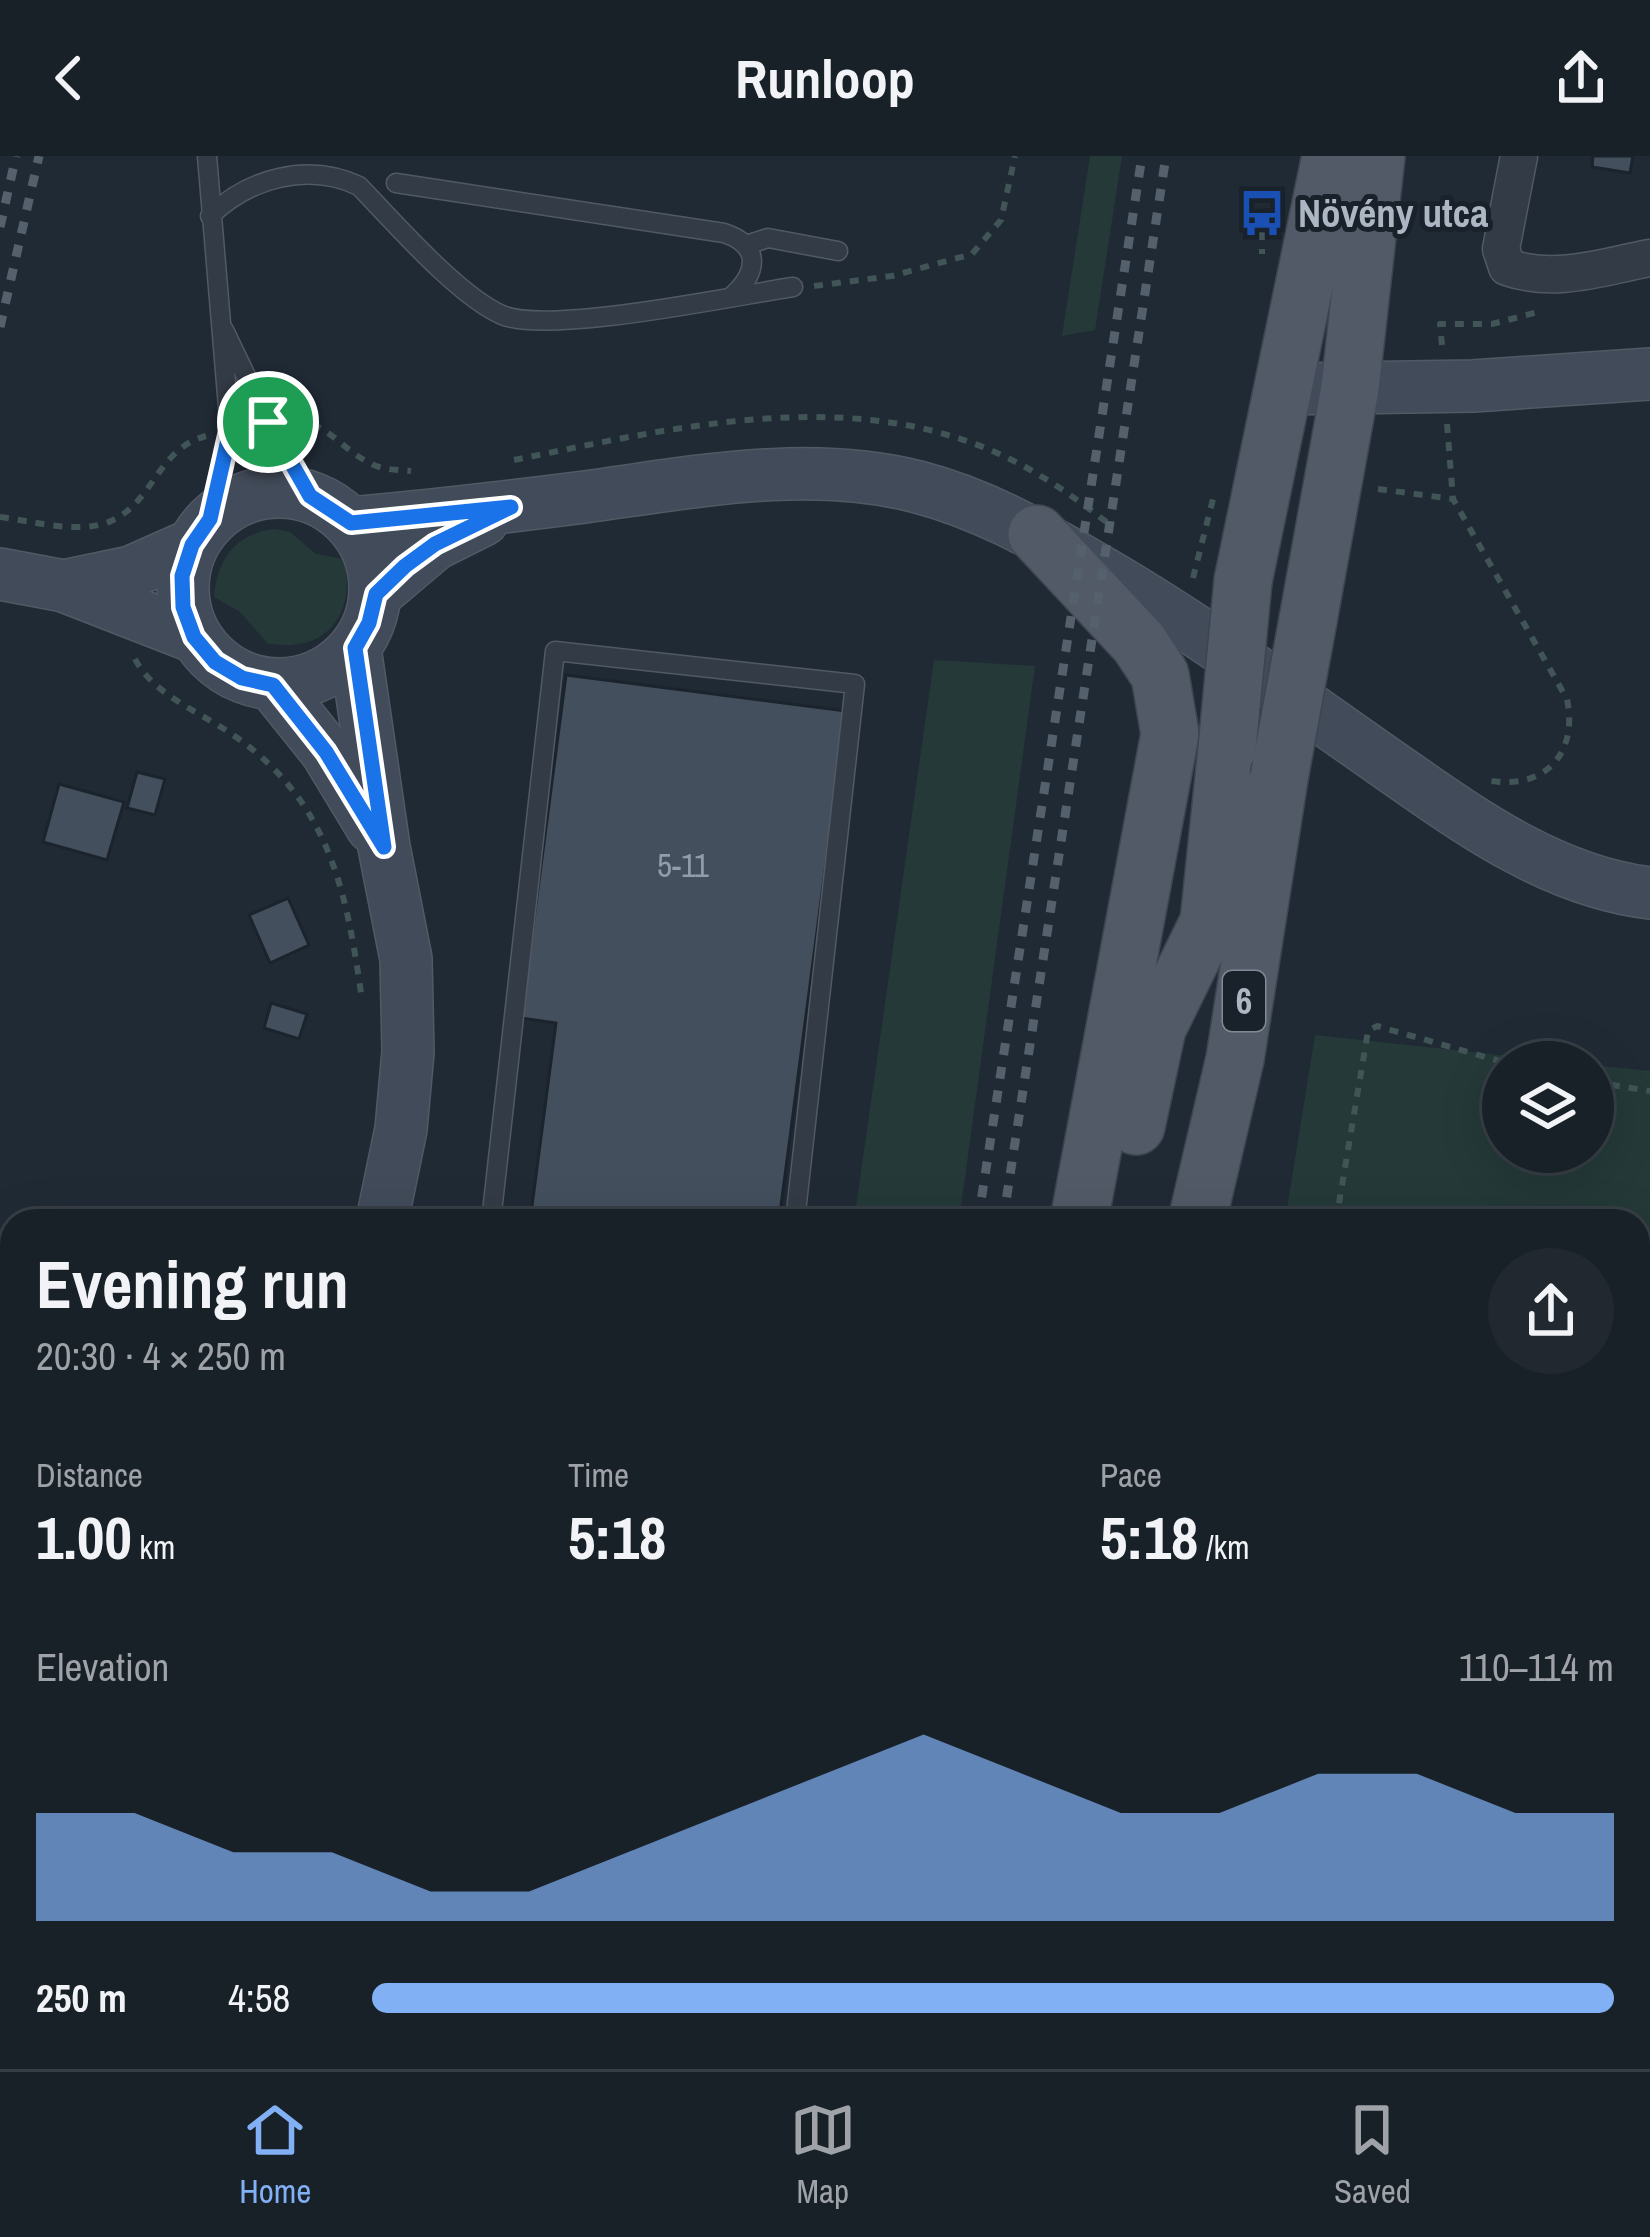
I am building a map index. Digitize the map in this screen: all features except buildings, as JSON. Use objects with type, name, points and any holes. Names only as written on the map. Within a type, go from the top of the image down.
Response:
[{"type":"main road","name":"6","points":[[1119,1209],[1156,1028],[1209,922],[1227,749],[1218,581],[1283,389],[1331,156]]},
{"type":"main road","name":"6","points":[[1201,1209],[1235,1059],[1350,388],[1376,156]]},
{"type":"main road","points":[[1283,389],[1650,374]]},
{"type":"main road","points":[[331,509],[503,485],[822,475],[917,487],[968,503],[1036,534],[1151,600],[1472,823],[1529,855],[1582,878],[1650,892]]},
{"type":"main road","points":[[376,594],[503,485]]},
{"type":"main road","points":[[64,586],[130,572],[201,532],[236,501],[286,491],[331,509],[365,544],[374,568],[376,594],[369,623],[355,648],[332,670],[304,682],[273,685],[242,678],[215,662],[194,637],[183,607],[182,576],[201,532]]},
{"type":"main road","points":[[1036,534],[1139,643],[1160,675],[1170,734],[1081,1209]]},
{"type":"main road","points":[[0,574],[64,586],[194,637]]},
{"type":"main road","points":[[355,648],[406,959],[408,1052],[401,1129],[384,1209]]},
{"type":"main road","points":[[273,685],[326,752],[384,847]]},
{"type":"street","points":[[1519,156],[1502,249],[1508,267],[1529,275],[1555,276],[1650,258]]},
{"type":"lane","points":[[201,532],[230,431],[207,156]]},
{"type":"lane","points":[[210,216],[245,188],[268,180],[317,175],[340,178],[359,186],[474,298],[516,320],[567,320],[793,287]]},
{"type":"lane","points":[[396,183],[724,233],[746,245],[752,258],[746,284],[730,297]]},
{"type":"lane","points":[[746,245],[768,238],[838,250]]},
{"type":"lane","points":[[218,317],[268,422],[331,509]]},
{"type":"lane","points":[[492,1209],[555,651],[855,684],[796,1209]]},
{"type":"path","points":[[793,287],[892,276],[973,254],[1001,220],[1015,156]]},
{"type":"path","points":[[1512,783],[1542,774],[1558,760],[1570,739],[1571,718],[1567,699],[1453,500],[1440,324],[1492,324],[1560,307]]},
{"type":"path","points":[[268,422],[308,421],[375,466],[407,472],[430,470]]},
{"type":"path","points":[[503,485],[692,424]]},
{"type":"path","points":[[0,517],[85,527],[110,522],[143,496],[176,449],[230,431]]},
{"type":"path","points":[[1208,506],[1218,581]]},
{"type":"path","points":[[282,776],[316,824],[343,885],[364,1009]]},
{"type":"path","points":[[1338,1209],[1368,1031],[1377,1026],[1482,1056]]},
{"type":"path","points":[[1614,1085],[1650,1091]]},
{"type":"green space","points":[[1090,156],[1122,156],[1095,330],[1062,336]]},
{"type":"green space","points":[[275,529],[290,532],[316,554],[344,559],[346,597],[341,613],[320,636],[305,643],[267,643],[240,612],[214,597],[219,571],[231,550],[249,536]]},
{"type":"green space","points":[[934,660],[1035,666],[961,1209],[856,1209]]},
{"type":"green space","points":[[1315,1035],[1482,1053],[1482,1173],[1614,1173],[1614,1067],[1650,1071],[1650,1209],[1287,1209]]},
{"type":"railway","points":[[0,227],[16,156]]},
{"type":"railway","points":[[0,327],[39,156]]},
{"type":"railway","points":[[980,1209],[1142,156]]},
{"type":"railway","points":[[1005,1209],[1166,156]]},
{"type":"place","name":"Növény utca","points":[[1262,213]]},
{"type":"route","points":[[268,422],[310,496],[351,523],[511,507],[435,544],[405,566],[376,594],[369,623],[355,648],[384,847],[326,752],[273,685],[242,678],[215,662],[194,637],[183,607],[182,576],[192,545],[210,519],[230,431],[268,422]]}]
